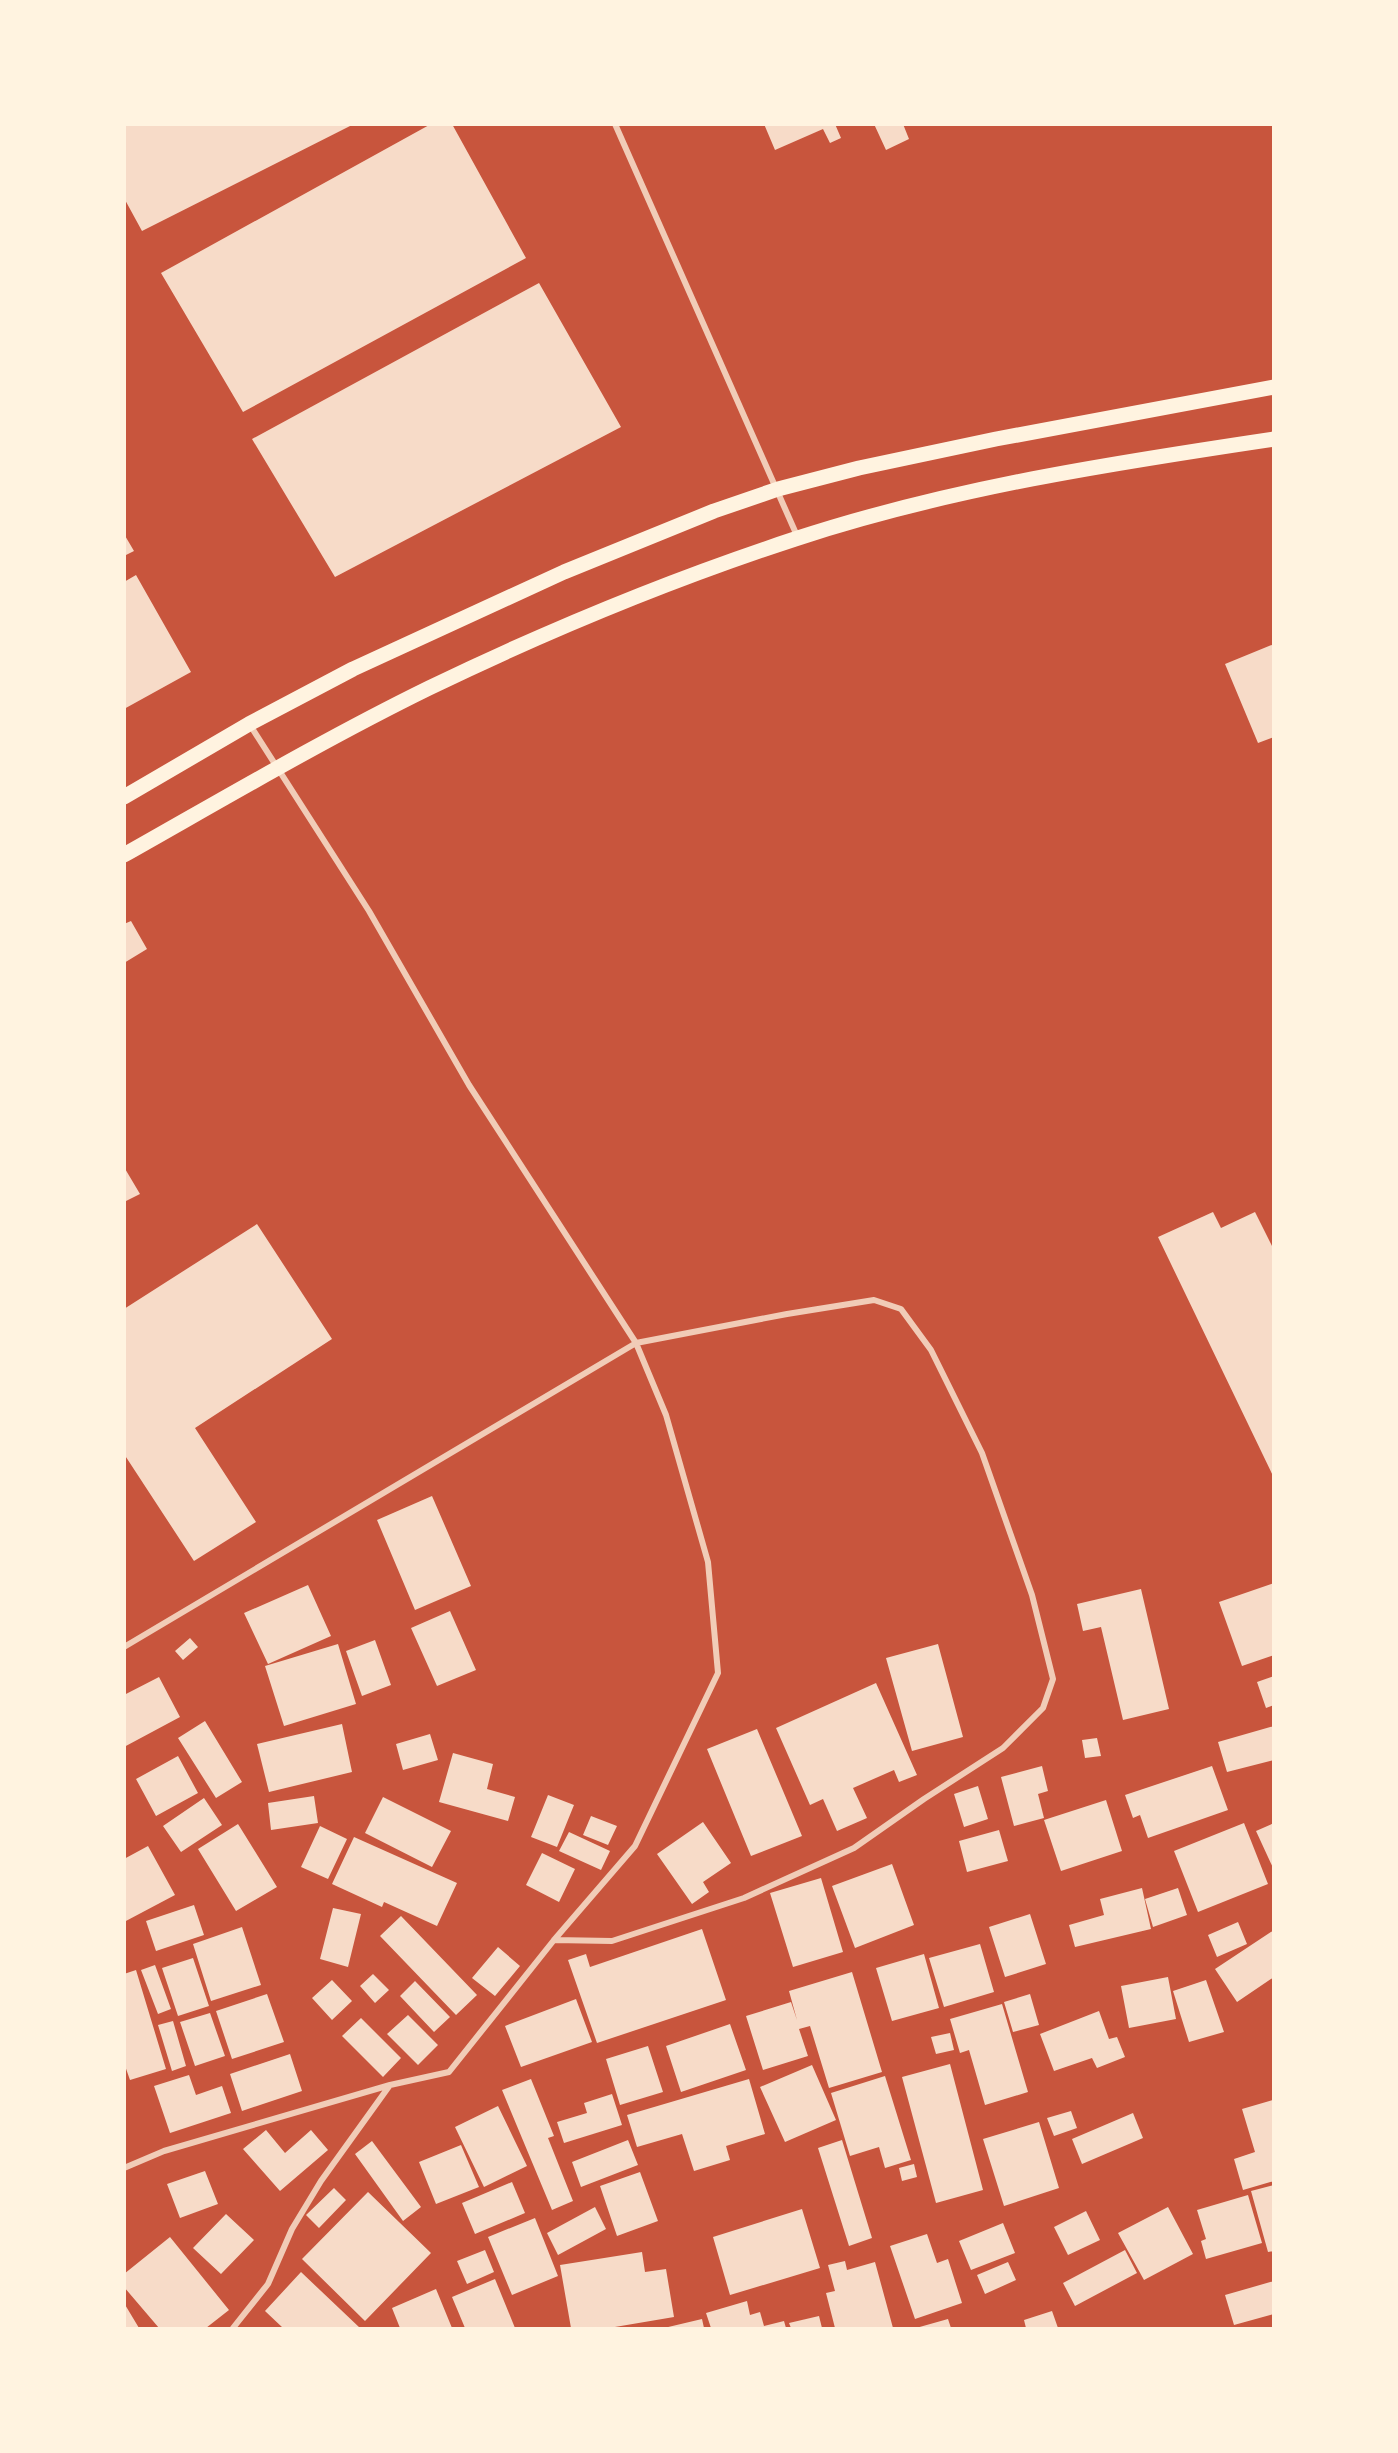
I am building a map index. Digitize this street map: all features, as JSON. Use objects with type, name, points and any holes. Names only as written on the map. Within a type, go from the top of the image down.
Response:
[{"type":"main road","points":[[124,797],[249,724],[353,669],[505,598],[654,535],[778,489],[859,468],[996,439],[1274,387]]},
{"type":"main road","points":[[124,855],[276,768],[429,688],[582,619],[798,538],[933,501],[1010,484],[1159,456],[1274,439]]},
{"type":"street","points":[[615,124],[798,538]]},
{"type":"street","points":[[124,2168],[164,2151],[390,2085],[450,2072],[554,1940],[635,1846],[717,1673],[708,1562],[666,1415],[636,1343],[469,1085],[369,911],[249,724]]},
{"type":"street","points":[[124,1647],[636,1343],[874,1300],[902,1309],[931,1350],[982,1453],[1032,1595],[1053,1679],[1043,1708],[1003,1748],[854,1848],[744,1898],[612,1941],[554,1940]]},
{"type":"street","points":[[233,2328],[268,2284],[292,2229],[321,2181],[390,2085]]},
{"type":"building","points":[[124,124],[354,124],[142,231],[124,198]]},
{"type":"building","points":[[431,124],[452,124],[526,258],[243,412],[161,273]]},
{"type":"building","points":[[764,124],[835,124],[841,138],[830,143],[823,129],[775,150]]},
{"type":"building","points":[[874,124],[903,124],[909,139],[886,150]]},
{"type":"building","points":[[539,283],[621,427],[335,577],[252,439]]},
{"type":"building","points":[[124,534],[134,551],[124,556]]},
{"type":"building","points":[[136,575],[191,672],[124,709],[124,582]]},
{"type":"building","points":[[1274,644],[1274,737],[1258,743],[1225,664]]},
{"type":"building","points":[[131,921],[147,949],[124,963],[124,924]]},
{"type":"building","points":[[124,1167],[140,1194],[124,1202]]},
{"type":"building","points":[[1213,1212],[1221,1228],[1255,1212],[1274,1250],[1274,1478],[1158,1237]]},
{"type":"building","points":[[257,1224],[332,1339],[195,1428],[256,1522],[194,1561],[124,1454],[124,1309]]},
{"type":"building","points":[[432,1496],[471,1586],[415,1610],[377,1520]]},
{"type":"building","points":[[1274,1583],[1274,1655],[1242,1666],[1219,1602]]},
{"type":"building","points":[[308,1585],[331,1636],[268,1664],[244,1613]]},
{"type":"building","points":[[1141,1589],[1169,1709],[1123,1720],[1101,1627],[1083,1631],[1077,1604]]},
{"type":"building","points":[[450,1611],[476,1670],[437,1686],[411,1628]]},
{"type":"building","points":[[190,1638],[198,1647],[183,1660],[175,1651]]},
{"type":"building","points":[[375,1640],[391,1685],[362,1696],[346,1651]]},
{"type":"building","points":[[338,1644],[356,1704],[284,1726],[265,1666]]},
{"type":"building","points":[[938,1644],[963,1737],[912,1751],[886,1658]]},
{"type":"building","points":[[1274,1676],[1274,1705],[1266,1708],[1257,1682]]},
{"type":"building","points":[[159,1677],[180,1717],[124,1747],[124,1695]]},
{"type":"building","points":[[876,1683],[917,1775],[899,1782],[894,1770],[853,1788],[867,1818],[837,1831],[823,1799],[810,1805],[776,1728]]},
{"type":"building","points":[[205,1721],[242,1782],[216,1798],[178,1738]]},
{"type":"building","points":[[342,1724],[352,1772],[269,1792],[257,1744]]},
{"type":"building","points":[[1274,1726],[1274,1760],[1227,1772],[1218,1742]]},
{"type":"building","points":[[757,1729],[802,1836],[751,1856],[707,1749]]},
{"type":"building","points":[[430,1734],[438,1760],[403,1770],[396,1744]]},
{"type":"building","points":[[1097,1738],[1101,1756],[1085,1758],[1082,1740]]},
{"type":"building","points":[[453,1753],[493,1764],[487,1789],[515,1797],[508,1821],[439,1802]]},
{"type":"building","points":[[178,1756],[198,1793],[156,1816],[136,1779]]},
{"type":"building","points":[[1042,1766],[1048,1791],[1038,1794],[1044,1818],[1014,1826],[1001,1777]]},
{"type":"building","points":[[1212,1766],[1228,1810],[1148,1838],[1140,1815],[1133,1818],[1125,1795]]},
{"type":"building","points":[[978,1786],[988,1819],[964,1827],[954,1794]]},
{"type":"building","points":[[548,1795],[574,1805],[557,1847],[531,1837]]},
{"type":"building","points":[[314,1796],[318,1823],[271,1830],[268,1803]]},
{"type":"building","points":[[383,1797],[451,1831],[432,1867],[365,1833]]},
{"type":"building","points":[[204,1798],[222,1825],[181,1852],[163,1826]]},
{"type":"building","points":[[1106,1800],[1122,1851],[1061,1871],[1044,1820]]},
{"type":"building","points":[[591,1816],[617,1826],[608,1845],[583,1835]]},
{"type":"building","points":[[703,1822],[731,1863],[703,1882],[709,1892],[692,1904],[657,1854]]},
{"type":"building","points":[[1244,1823],[1268,1884],[1198,1912],[1174,1851]]},
{"type":"building","points":[[1274,1823],[1274,1870],[1256,1831]]},
{"type":"building","points":[[238,1824],[277,1887],[236,1911],[198,1849]]},
{"type":"building","points":[[320,1826],[347,1839],[328,1879],[301,1867]]},
{"type":"building","points":[[999,1830],[1008,1861],[967,1872],[959,1841]]},
{"type":"building","points":[[569,1832],[610,1851],[601,1870],[559,1851]]},
{"type":"building","points":[[354,1837],[457,1883],[437,1926],[384,1902],[382,1907],[332,1884]]},
{"type":"building","points":[[148,1846],[175,1895],[124,1922],[124,1859]]},
{"type":"building","points":[[542,1853],[575,1869],[559,1902],[526,1885]]},
{"type":"building","points":[[892,1864],[914,1925],[855,1948],[832,1886]]},
{"type":"building","points":[[821,1878],[843,1952],[793,1967],[770,1893]]},
{"type":"building","points":[[1142,1888],[1151,1929],[1075,1947],[1069,1925],[1104,1915],[1100,1899]]},
{"type":"building","points":[[1178,1888],[1187,1915],[1153,1927],[1145,1899]]},
{"type":"building","points":[[194,1905],[204,1935],[156,1951],[146,1921]]},
{"type":"building","points":[[333,1908],[361,1914],[348,1967],[320,1959]]},
{"type":"building","points":[[1030,1914],[1046,1964],[1005,1977],[989,1927]]},
{"type":"building","points":[[401,1916],[477,1995],[456,2015],[380,1936]]},
{"type":"building","points":[[1238,1922],[1247,1944],[1217,1957],[1208,1935]]},
{"type":"building","points":[[242,1927],[261,1985],[211,2001],[193,1944]]},
{"type":"building","points":[[702,1929],[726,2000],[597,2043],[568,1960],[586,1954],[590,1967]]},
{"type":"building","points":[[1274,1930],[1274,1977],[1237,2002],[1215,1969]]},
{"type":"building","points":[[980,1944],[994,1992],[944,2007],[929,1958]]},
{"type":"building","points":[[498,1947],[520,1966],[495,1996],[472,1978]]},
{"type":"building","points":[[924,1954],[939,2008],[892,2021],[876,1968]]},
{"type":"building","points":[[193,1958],[209,2006],[178,2016],[162,1968]]},
{"type":"building","points":[[155,1965],[171,2009],[158,2014],[141,1970]]},
{"type":"building","points":[[136,1970],[166,2069],[130,2080],[124,2063],[124,1974]]},
{"type":"building","points":[[852,1972],[882,2072],[829,2088],[810,2026],[799,2029],[808,2056],[763,2070],[746,2016],[791,2002],[797,2020],[789,1991]]},
{"type":"building","points":[[373,1974],[389,1990],[375,2003],[360,1986]]},
{"type":"building","points":[[1168,1977],[1176,2019],[1129,2028],[1121,1986]]},
{"type":"building","points":[[332,1980],[352,2001],[332,2020],[312,1998]]},
{"type":"building","points":[[1206,1980],[1224,2032],[1189,2042],[1173,1991]]},
{"type":"building","points":[[415,1981],[450,2017],[434,2032],[400,1996]]},
{"type":"building","points":[[267,1994],[284,2042],[232,2059],[216,2011]]},
{"type":"building","points":[[1030,1994],[1039,2025],[1013,2032],[1004,2002]]},
{"type":"building","points":[[576,1999],[592,2042],[521,2067],[505,2026]]},
{"type":"building","points":[[1002,2004],[1028,2092],[985,2105],[969,2050],[960,2053],[950,2019]]},
{"type":"building","points":[[1099,2011],[1109,2039],[1117,2037],[1125,2057],[1097,2068],[1092,2058],[1054,2071],[1040,2034]]},
{"type":"building","points":[[210,2013],[225,2056],[195,2066],[180,2022]]},
{"type":"building","points":[[408,2015],[438,2045],[418,2065],[387,2034]]},
{"type":"building","points":[[361,2018],[401,2058],[383,2077],[342,2036]]},
{"type":"building","points":[[173,2021],[186,2066],[172,2071],[158,2025]]},
{"type":"building","points":[[730,2024],[746,2070],[681,2092],[666,2046]]},
{"type":"building","points":[[950,2033],[954,2050],[936,2054],[931,2037]]},
{"type":"building","points":[[648,2046],[663,2092],[620,2105],[606,2059]]},
{"type":"building","points":[[290,2054],[302,2091],[242,2111],[230,2074]]},
{"type":"building","points":[[950,2064],[983,2190],[936,2203],[902,2077]]},
{"type":"building","points":[[812,2065],[836,2120],[785,2142],[760,2087]]},
{"type":"building","points":[[189,2075],[196,2095],[222,2086],[231,2113],[170,2133],[154,2086]]},
{"type":"building","points":[[885,2076],[911,2160],[885,2168],[879,2147],[850,2156],[831,2093]]},
{"type":"building","points":[[531,2079],[554,2136],[548,2138],[573,2201],[552,2210],[502,2090]]},
{"type":"building","points":[[749,2079],[765,2134],[726,2146],[730,2160],[694,2171],[682,2134],[637,2147],[627,2115]]},
{"type":"building","points":[[612,2094],[622,2125],[564,2143],[557,2122],[587,2113],[584,2103]]},
{"type":"building","points":[[1273,2100],[1274,2181],[1243,2190],[1234,2159],[1255,2152],[1242,2109]]},
{"type":"building","points":[[498,2106],[527,2166],[484,2187],[455,2127]]},
{"type":"building","points":[[1071,2111],[1077,2128],[1054,2136],[1047,2118]]},
{"type":"building","points":[[1133,2113],[1143,2138],[1082,2164],[1072,2139]]},
{"type":"building","points":[[1039,2122],[1059,2188],[1004,2206],[983,2139]]},
{"type":"building","points":[[266,2130],[285,2153],[311,2130],[328,2150],[280,2191],[243,2149]]},
{"type":"building","points":[[628,2140],[638,2165],[581,2187],[572,2162]]},
{"type":"building","points":[[842,2140],[872,2238],[849,2246],[818,2148]]},
{"type":"building","points":[[372,2141],[421,2207],[403,2221],[355,2154]]},
{"type":"building","points":[[461,2145],[479,2187],[436,2204],[419,2162]]},
{"type":"building","points":[[914,2164],[917,2177],[902,2181],[899,2168]]},
{"type":"building","points":[[205,2171],[218,2204],[180,2218],[167,2184]]},
{"type":"building","points":[[640,2172],[658,2221],[617,2236],[600,2186]]},
{"type":"building","points":[[512,2182],[525,2213],[475,2234],[462,2203]]},
{"type":"building","points":[[1274,2185],[1274,2251],[1268,2252],[1251,2191]]},
{"type":"building","points":[[334,2188],[346,2200],[319,2228],[306,2215]]},
{"type":"building","points":[[368,2192],[431,2253],[365,2321],[302,2259]]},
{"type":"building","points":[[1248,2195],[1262,2243],[1206,2259],[1201,2241],[1206,2239],[1197,2210]]},
{"type":"building","points":[[595,2207],[606,2229],[558,2255],[547,2233]]},
{"type":"building","points":[[1168,2207],[1193,2254],[1144,2280],[1118,2233]]},
{"type":"building","points":[[802,2209],[820,2268],[730,2295],[713,2237]]},
{"type":"building","points":[[1086,2211],[1100,2240],[1068,2255],[1054,2227]]},
{"type":"building","points":[[226,2214],[254,2240],[221,2274],[193,2248]]},
{"type":"building","points":[[535,2218],[558,2276],[512,2295],[488,2237]]},
{"type":"building","points":[[1003,2223],[1015,2253],[971,2270],[959,2241]]},
{"type":"building","points":[[927,2234],[937,2263],[948,2259],[962,2303],[915,2319],[890,2246]]},
{"type":"building","points":[[170,2237],[229,2310],[206,2328],[159,2328],[124,2287],[124,2274]]},
{"type":"building","points":[[485,2250],[494,2272],[467,2284],[457,2261]]},
{"type":"building","points":[[1125,2250],[1137,2273],[1075,2306],[1063,2283]]},
{"type":"building","points":[[642,2252],[645,2272],[666,2269],[674,2317],[609,2328],[571,2328],[560,2265]]},
{"type":"building","points":[[845,2261],[847,2270],[875,2262],[893,2328],[835,2328],[826,2293],[835,2291],[828,2265]]},
{"type":"building","points":[[1008,2262],[1016,2280],[985,2294],[977,2275]]},
{"type":"building","points":[[301,2272],[360,2328],[283,2328],[265,2311]]},
{"type":"building","points":[[495,2279],[515,2328],[465,2328],[452,2297]]},
{"type":"building","points":[[1274,2281],[1274,2314],[1234,2325],[1225,2295]]},
{"type":"building","points":[[436,2289],[452,2328],[400,2328],[392,2308]]},
{"type":"building","points":[[747,2301],[750,2315],[760,2312],[764,2326],[784,2321],[786,2328],[711,2328],[706,2313]]},
{"type":"building","points":[[124,2303],[139,2328],[124,2328]]},
{"type":"building","points":[[1052,2311],[1058,2328],[1026,2328],[1024,2320]]},
{"type":"building","points":[[819,2316],[822,2328],[791,2328],[789,2323]]},
{"type":"building","points":[[702,2319],[704,2328],[664,2328]]},
{"type":"building","points":[[948,2319],[951,2328],[916,2328]]}]
